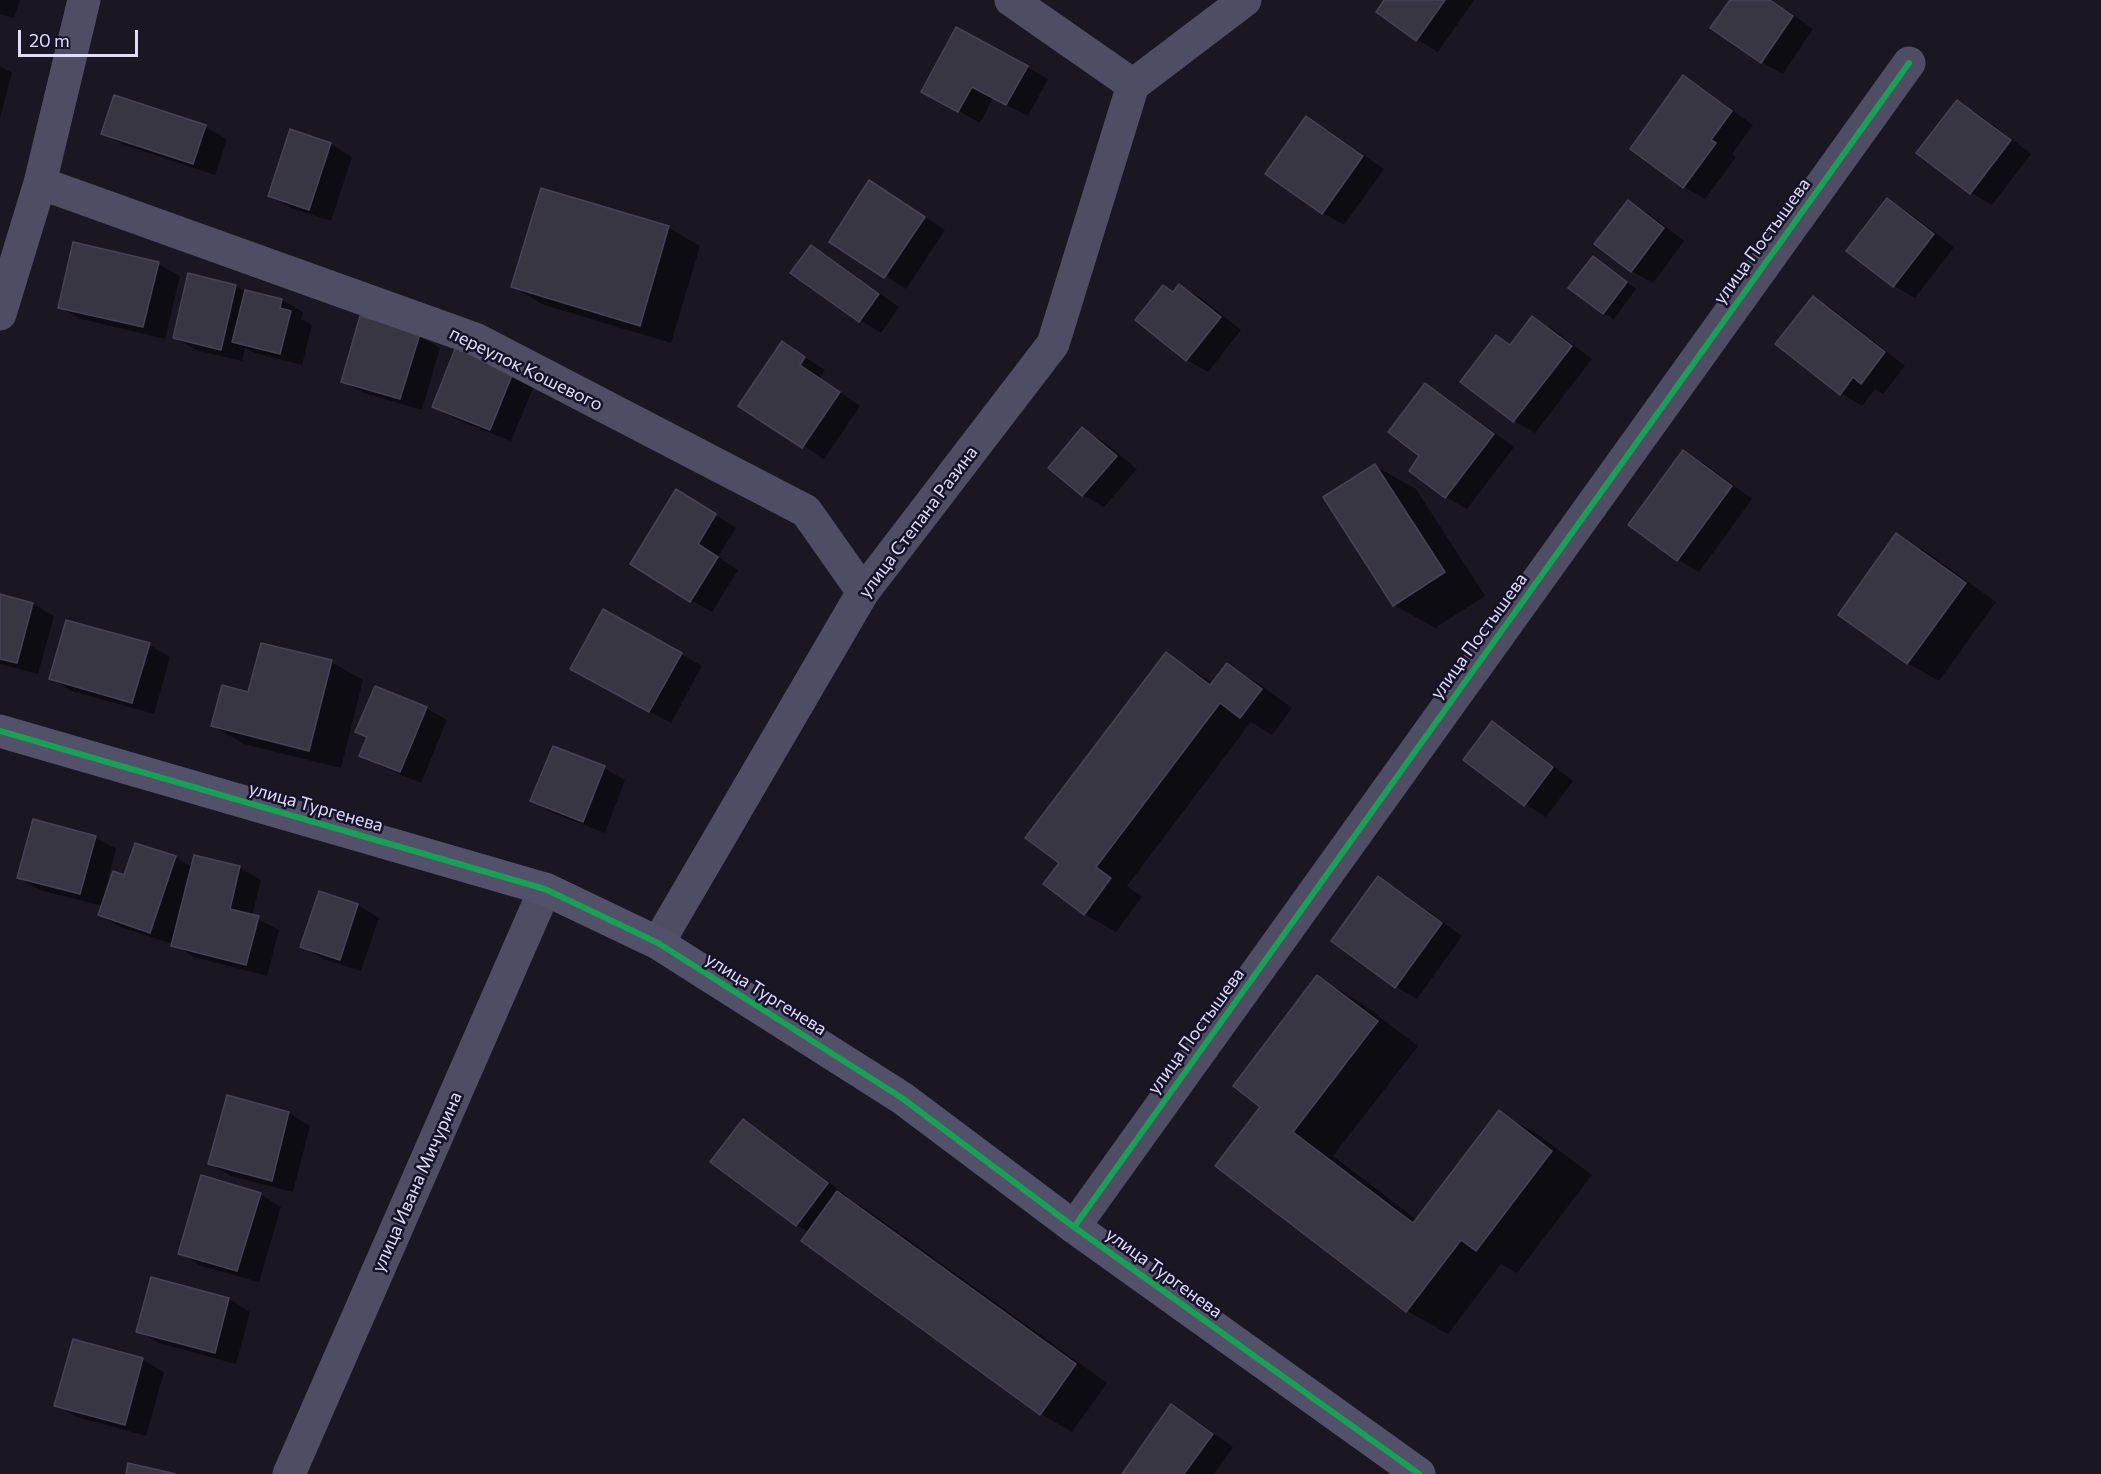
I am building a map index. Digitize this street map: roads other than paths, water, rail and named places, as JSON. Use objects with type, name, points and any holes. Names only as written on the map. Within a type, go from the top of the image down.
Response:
[{"type":"street","points":[[0,314],[40,183],[84,0]]},
{"type":"street","points":[[1011,0],[1133,85],[1245,0]]},
{"type":"street","name":"улица Постышева","points":[[1074,1227],[1909,63]]},
{"type":"street","name":"улица Степана Разина","points":[[658,943],[863,592],[1053,344],[1133,85]]},
{"type":"street","name":"переулок Кошевого","points":[[40,183],[475,339],[806,511],[863,592]]},
{"type":"street","name":"улица Тургенева","points":[[0,731],[545,889],[658,943],[902,1098],[1074,1227],[1419,1474]]},
{"type":"street","name":"улица Ивана Мичурина","points":[[289,1474],[545,889]]}]
